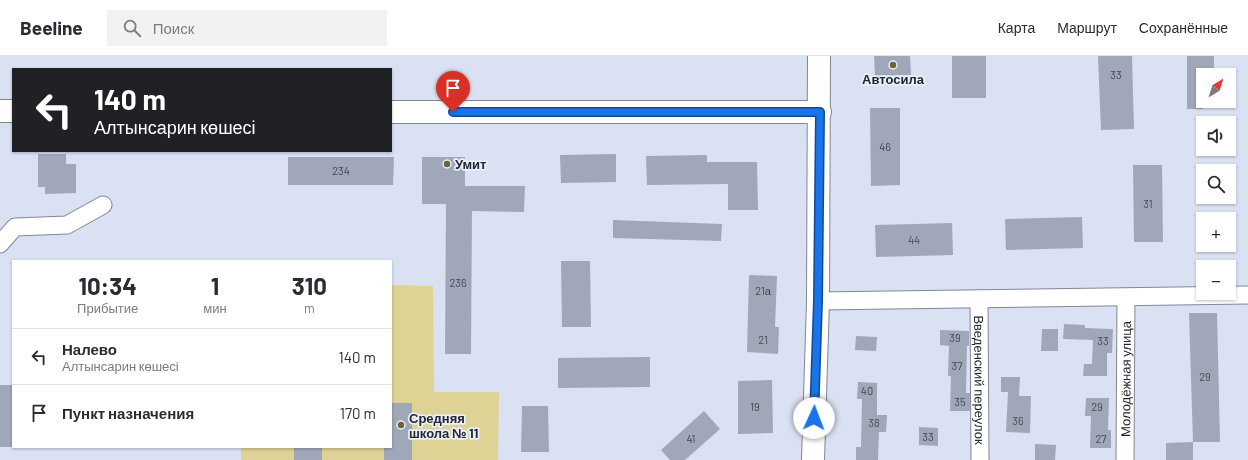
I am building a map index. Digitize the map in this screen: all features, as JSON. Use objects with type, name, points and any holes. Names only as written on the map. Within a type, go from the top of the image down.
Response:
[{"type":"street","points":[[813,460],[818,301],[820,112],[819,56]]},
{"type":"street","points":[[0,111],[12,111]]},
{"type":"street","points":[[392,112],[820,112]]},
{"type":"street","points":[[0,244],[14,227],[67,224],[103,204]]},
{"type":"street","points":[[818,301],[1126,298],[1248,295]]},
{"type":"street","name":"Молодёжная улица","points":[[1125,460],[1126,298]]},
{"type":"street","name":"Введенский переулок","points":[[979,299],[980,460]]},
{"type":"shaded area","points":[[392,285],[433,286],[434,392],[499,392],[498,460],[241,460],[241,448],[392,448]]},
{"type":"building","name":"Автосила","points":[[874,56],[910,56],[911,75],[875,76]]},
{"type":"building","points":[[952,56],[986,56],[986,98],[952,98]]},
{"type":"building","points":[[1098,56],[1132,56],[1134,129],[1101,130]]},
{"type":"building","points":[[1187,56],[1214,56],[1214,68],[1196,68],[1196,108],[1203,109],[1187,109]]},
{"type":"building","points":[[870,108],[900,108],[900,185],[871,186]]},
{"type":"building","points":[[38,154],[66,154],[66,164],[76,164],[76,193],[45,194],[45,187],[38,187]]},
{"type":"building","points":[[616,154],[616,182],[561,183],[560,155]]},
{"type":"building","points":[[707,155],[707,162],[757,162],[758,210],[728,210],[728,184],[647,185],[646,156]]},
{"type":"building","points":[[288,157],[394,157],[393,185],[288,185]]},
{"type":"building","points":[[422,157],[465,157],[465,186],[525,186],[524,212],[472,211],[471,354],[445,354],[446,204],[422,204]]},
{"type":"building","points":[[1133,165],[1162,165],[1163,242],[1134,242]]},
{"type":"building","points":[[1082,217],[1083,248],[1006,250],[1005,219]]},
{"type":"building","points":[[613,220],[722,224],[721,241],[613,238]]},
{"type":"building","points":[[952,223],[953,255],[876,257],[875,225]]},
{"type":"building","points":[[561,261],[590,261],[591,327],[562,327]]},
{"type":"building","points":[[749,275],[777,276],[775,327],[779,327],[778,354],[747,352]]},
{"type":"building","points":[[1189,313],[1217,313],[1220,442],[1193,442]]},
{"type":"building","points":[[1064,324],[1085,325],[1085,328],[1113,329],[1112,353],[1107,353],[1107,376],[1083,376],[1084,364],[1092,364],[1093,340],[1063,339]]},
{"type":"building","points":[[1042,329],[1058,329],[1058,351],[1041,351]]},
{"type":"building","points":[[940,330],[969,331],[969,346],[967,346],[966,393],[970,393],[970,411],[950,411],[951,376],[948,376],[949,346],[940,345]]},
{"type":"building","points":[[856,336],[877,337],[876,351],[855,350]]},
{"type":"building","points":[[650,357],[650,387],[558,388],[558,358]]},
{"type":"building","points":[[1001,377],[1020,377],[1019,396],[1031,396],[1030,433],[1006,432],[1008,392],[1001,392]]},
{"type":"building","points":[[772,380],[773,433],[738,434],[738,381]]},
{"type":"building","points":[[858,382],[877,383],[877,415],[887,415],[886,432],[879,432],[878,460],[856,460],[856,447],[861,447],[862,399],[857,399]]},
{"type":"building","points":[[0,385],[12,385],[12,447],[0,447]]},
{"type":"building","points":[[1086,398],[1109,398],[1108,430],[1111,430],[1111,448],[1090,448],[1091,416],[1085,416]]},
{"type":"building","name":"Средняя школа № 11","points":[[392,403],[412,403],[412,460],[384,460],[384,448],[392,448]]},
{"type":"building","points":[[522,406],[548,406],[549,452],[521,452]]},
{"type":"building","points":[[704,411],[720,429],[685,460],[670,460],[661,450]]},
{"type":"building","points":[[919,427],[938,428],[938,446],[919,445]]},
{"type":"building","points":[[1193,442],[1193,460],[1166,460],[1166,443]]},
{"type":"building","points":[[1035,444],[1056,445],[1055,460],[1035,460]]},
{"type":"building","points":[[294,448],[322,448],[322,460],[294,460]]},
{"type":"place","name":"Автосила","points":[[893,65]]},
{"type":"place","name":"Умит","points":[[447,164]]},
{"type":"place","name":"Средняя школа № 11","points":[[401,425]]},
{"type":"route","points":[[453,112],[820,112],[818,301],[814,418]]}]
